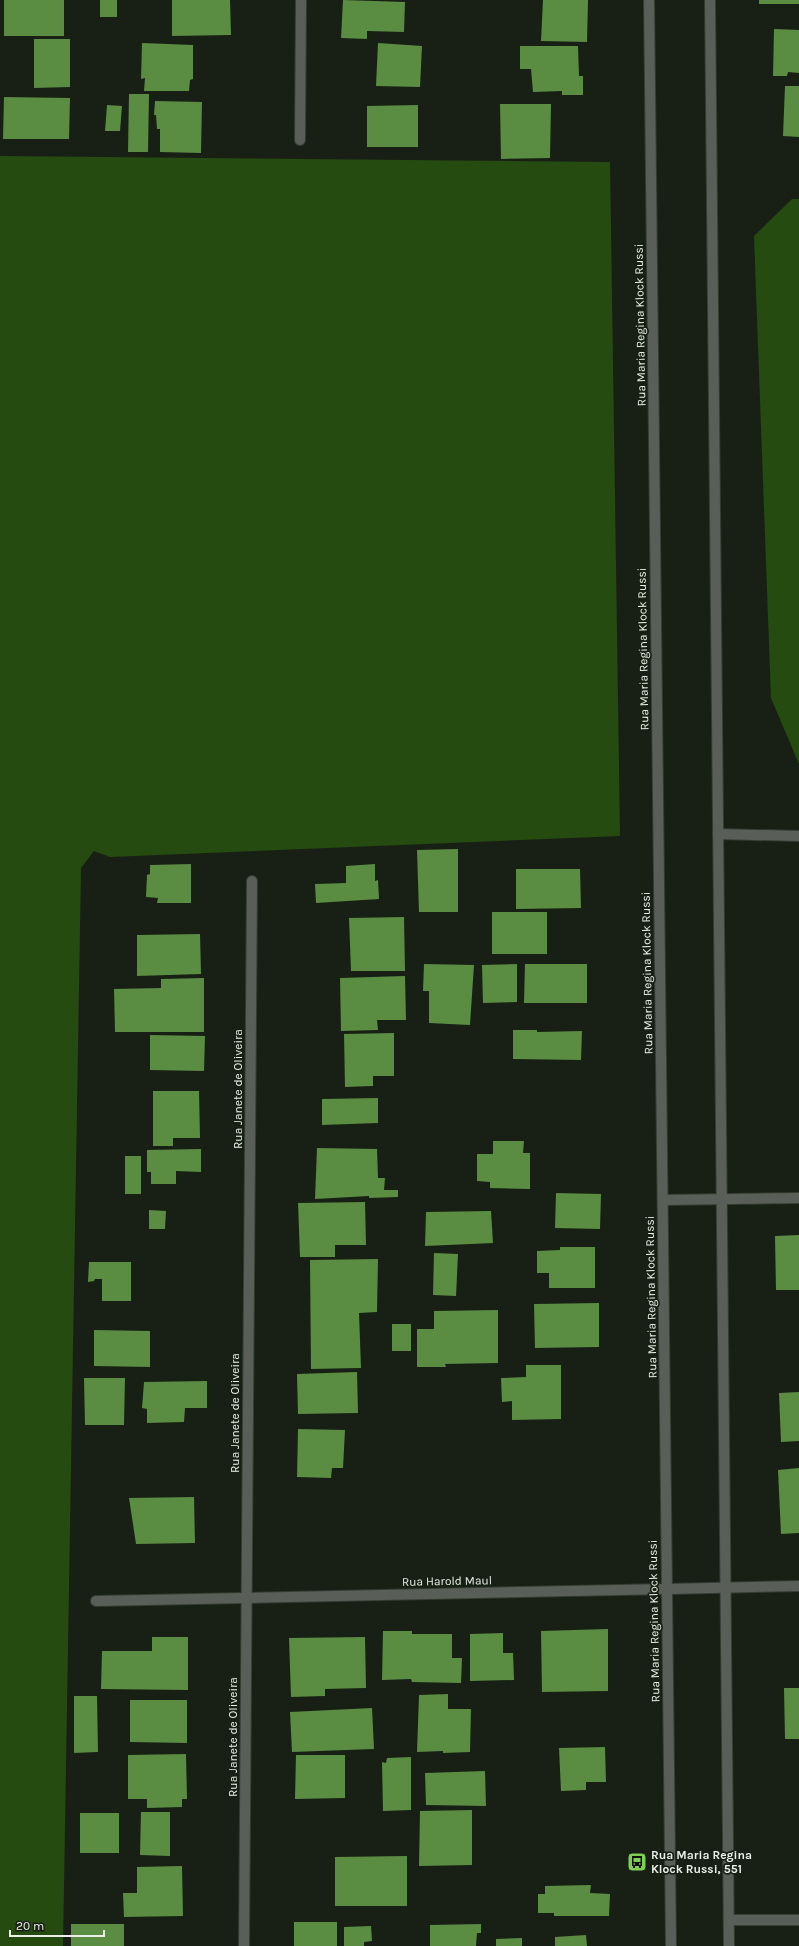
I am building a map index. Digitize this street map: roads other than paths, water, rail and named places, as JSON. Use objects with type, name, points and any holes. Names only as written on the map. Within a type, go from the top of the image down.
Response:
[{"type":"street","points":[[300,140],[301,0]]},
{"type":"street","name":"Rua Maria Regina Klock Russi","points":[[649,0],[671,1946]]},
{"type":"street","points":[[710,0],[729,1946]]},
{"type":"street","points":[[718,834],[799,836]]},
{"type":"street","name":"Rua Janete de Oliveira","points":[[244,1946],[252,881]]},
{"type":"street","points":[[663,1200],[799,1198]]},
{"type":"street","name":"Rua Harold Maul","points":[[96,1601],[799,1586]]},
{"type":"street","points":[[729,1920],[799,1920]]},
{"type":"place","name":"Rua Maria Regina Klock Russi, 551","points":[[637,1862]]}]
